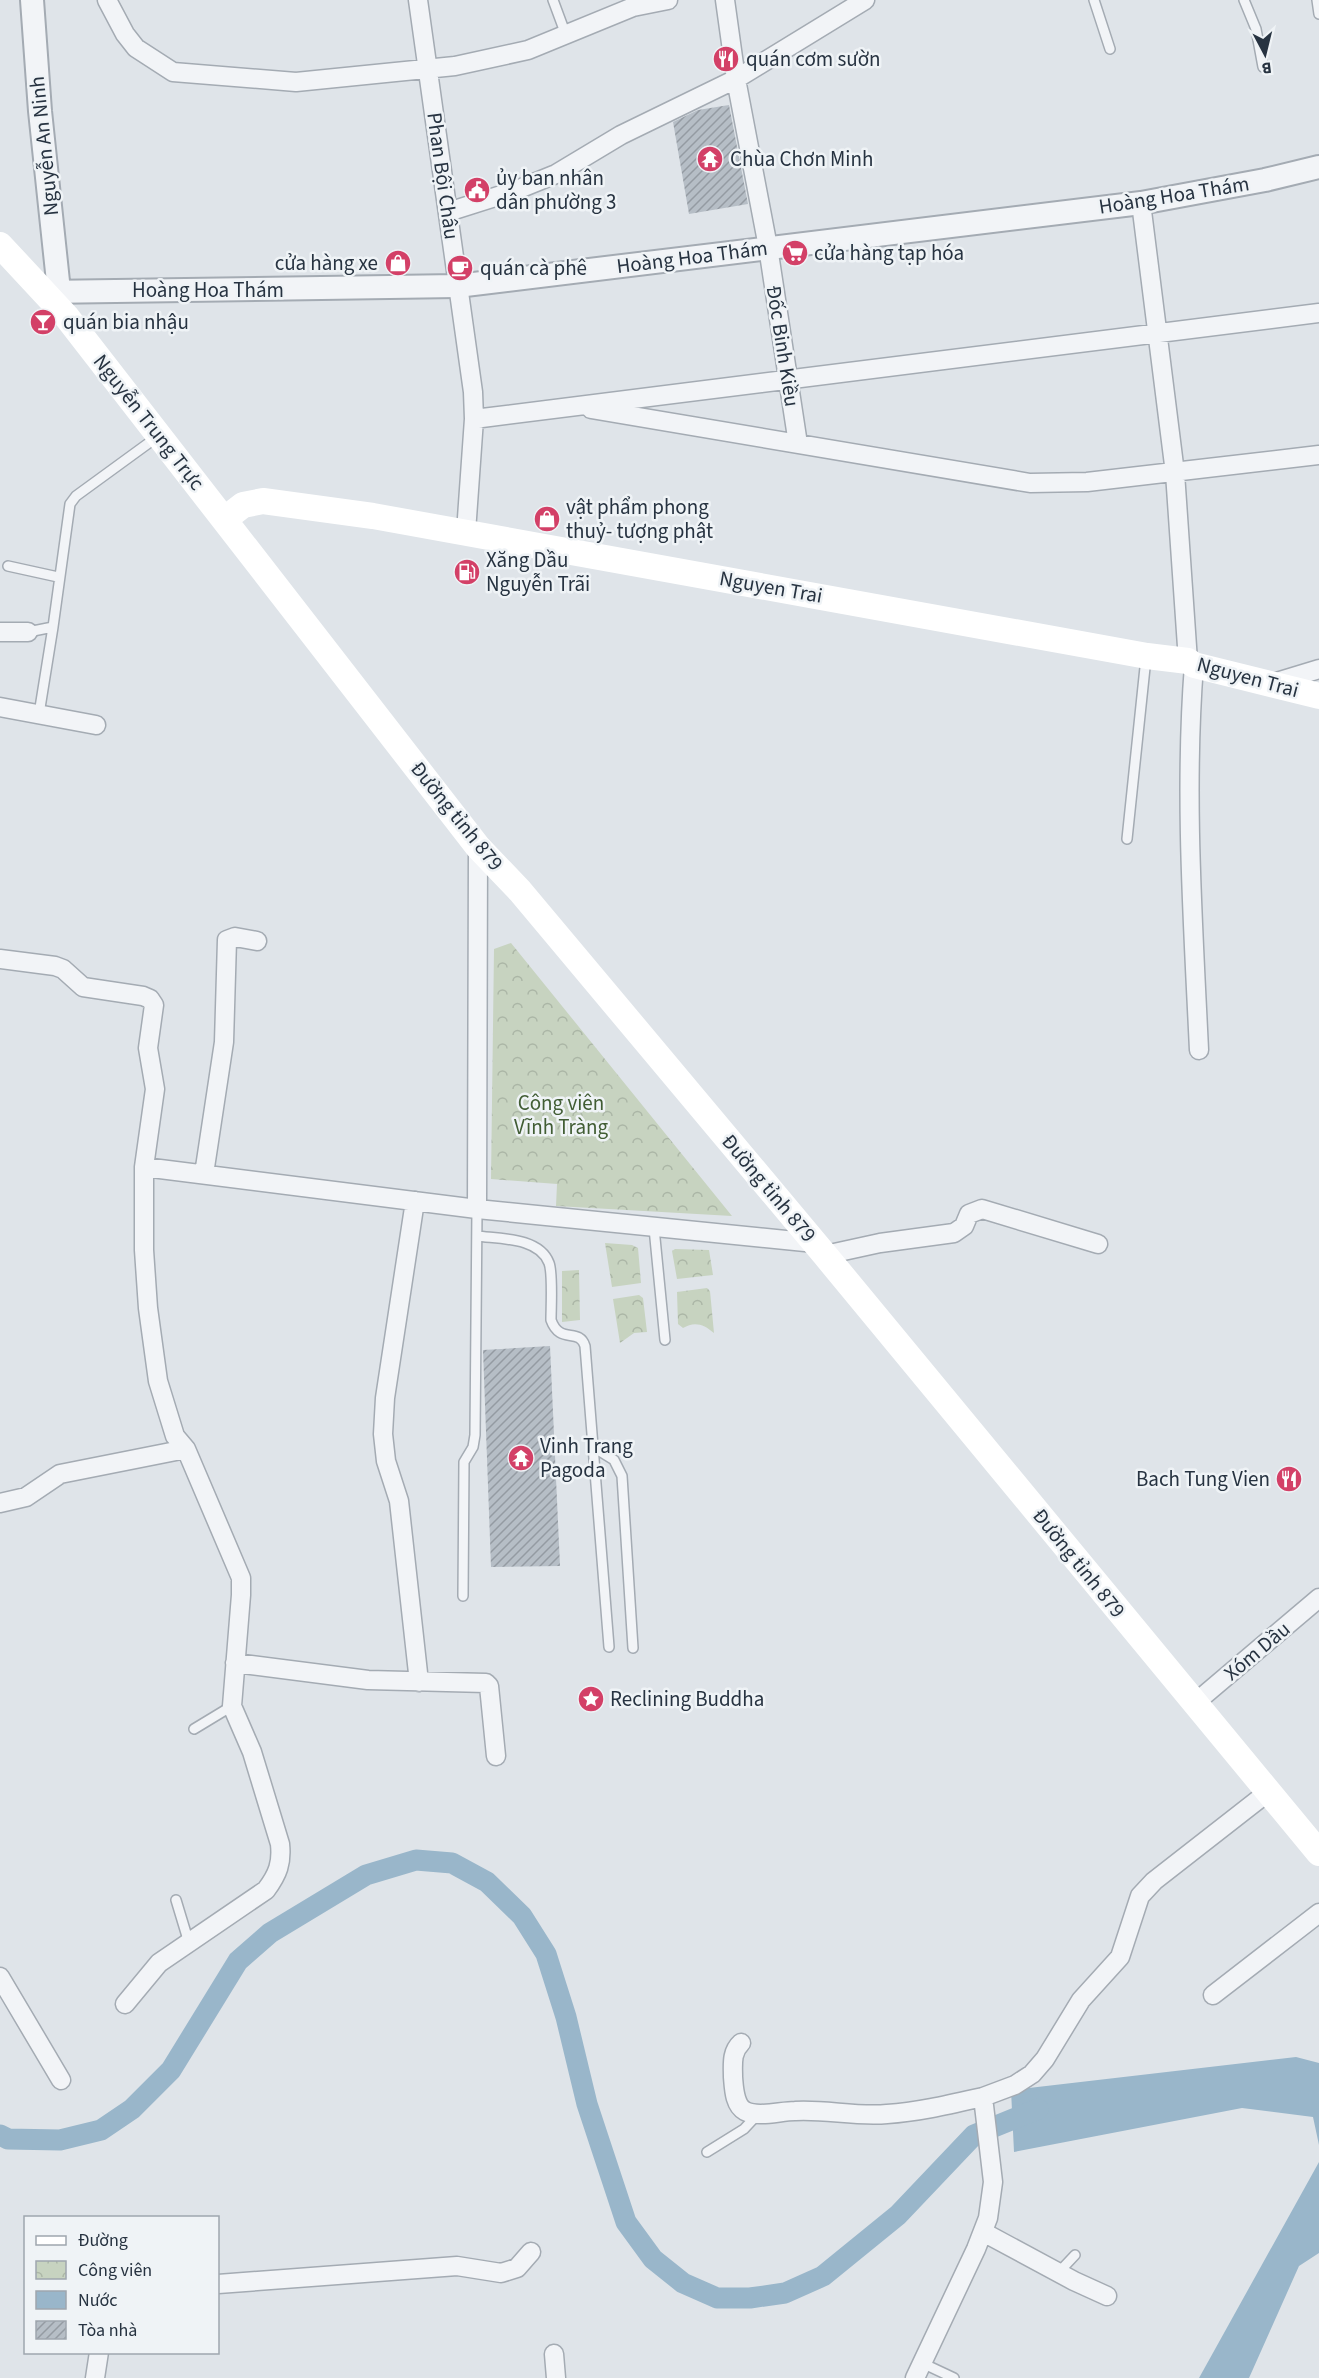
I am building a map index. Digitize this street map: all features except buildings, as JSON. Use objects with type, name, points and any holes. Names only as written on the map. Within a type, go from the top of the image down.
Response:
[{"type":"main road","name":"Nguyễn Trung Trực","points":[[0,245],[52,292],[66,315],[225,519]]},
{"type":"main road","name":"Nguyen Trai","points":[[225,519],[243,505],[263,501],[466,532],[1191,663],[1271,684],[1315,700]]},
{"type":"main road","name":"Đường tỉnh 879","points":[[225,519],[478,847],[520,891],[820,1249],[1319,1853]]},
{"type":"street","name":"Nguyễn An Ninh","points":[[32,0],[52,292]]},
{"type":"street","points":[[107,0],[125,34],[136,48],[173,72],[296,82],[429,70],[528,50],[633,7],[668,0]]},
{"type":"street","name":"Phan Bội Châu","points":[[418,0],[473,392],[474,419],[466,532]]},
{"type":"street","name":"Đốc Binh Kiều","points":[[725,0],[736,79],[768,247],[798,444]]},
{"type":"street","points":[[448,212],[514,191],[556,174],[621,135],[736,79],[865,0]]},
{"type":"street","name":"Hoàng Hoa Thám","points":[[52,292],[325,290],[457,286],[1141,203],[1265,180],[1319,167]]},
{"type":"street","points":[[1141,203],[1176,473],[1191,663],[1188,816],[1199,1050]]},
{"type":"street","points":[[474,419],[1319,313]]},
{"type":"street","points":[[571,406],[1030,483],[1087,482],[1319,455]]},
{"type":"street","points":[[0,632],[28,632]]},
{"type":"street","points":[[1271,684],[1319,669]]},
{"type":"street","points":[[0,707],[96,724]]},
{"type":"street","points":[[477,1209],[478,847]]},
{"type":"street","points":[[204,1174],[224,1042],[227,940],[235,937],[257,941]]},
{"type":"street","points":[[0,959],[55,966],[63,969],[83,987],[143,996],[150,999],[154,1005],[148,1048],[155,1089],[143,1190],[146,1285],[158,1381],[175,1436],[186,1449],[241,1578],[232,1706],[252,1752],[280,1844],[281,1859],[277,1875],[266,1890],[159,1963],[125,2004]]},
{"type":"street","points":[[144,1167],[820,1249],[954,1233],[964,1226],[969,1214],[982,1209],[1098,1244]]},
{"type":"street","points":[[415,1201],[385,1398],[383,1434],[386,1461],[399,1501],[419,1682]]},
{"type":"street","points":[[0,1503],[26,1497],[60,1474],[186,1449]]},
{"type":"street","name":"Xóm Dầu","points":[[1195,1703],[1319,1598]]},
{"type":"street","points":[[235,1663],[357,1679],[479,1682],[489,1686],[496,1756]]},
{"type":"street","points":[[741,2043],[734,2054],[736,2099],[739,2107],[746,2112],[758,2114],[797,2111],[887,2115],[983,2100],[1015,2085],[1032,2074],[1045,2059],[1081,2000],[1120,1957],[1140,1896],[1154,1881],[1268,1792]]},
{"type":"street","points":[[1213,1995],[1319,1913]]},
{"type":"street","points":[[0,1977],[61,2080]]},
{"type":"street","points":[[918,2371],[988,2218],[993,2182],[983,2100]]},
{"type":"street","points":[[983,2232],[1107,2296]]},
{"type":"street","points":[[219,2284],[457,2266],[501,2273],[517,2268],[531,2253]]},
{"type":"street","points":[[95,2378],[99,2354]]},
{"type":"street","points":[[554,2354],[556,2378]]},
{"type":"lane","points":[[554,0],[566,35]]},
{"type":"lane","points":[[1094,0],[1110,49]]},
{"type":"lane","points":[[1244,0],[1256,29],[1263,67]]},
{"type":"lane","points":[[1317,0],[1319,14]]},
{"type":"lane","points":[[39,714],[53,627],[67,513],[76,496],[159,435]]},
{"type":"lane","points":[[8,566],[58,578]]},
{"type":"lane","points":[[28,632],[53,627]]},
{"type":"lane","points":[[1126,839],[1146,656]]},
{"type":"lane","points":[[463,1596],[464,1462],[473,1447],[475,1435],[477,1209]]},
{"type":"lane","points":[[654,1228],[665,1340]]},
{"type":"lane","points":[[477,1236],[528,1243],[539,1250],[549,1263],[551,1320],[554,1328],[560,1334],[578,1336],[585,1346],[609,1647]]},
{"type":"lane","points":[[593,1448],[614,1460],[622,1476],[633,1648]]},
{"type":"lane","points":[[195,1729],[232,1706]]},
{"type":"lane","points":[[176,1900],[189,1943]]},
{"type":"lane","points":[[707,2152],[744,2129],[758,2114]]},
{"type":"lane","points":[[1059,2272],[1075,2255]]},
{"type":"lane","points":[[918,2371],[954,2378]]},
{"type":"green space","name":"Công viên Vĩnh Tràng","points":[[511,943],[732,1216],[556,1206],[557,1184],[491,1179],[494,949]]},
{"type":"green space","points":[[605,1243],[632,1245],[638,1248],[641,1283],[612,1287]]},
{"type":"green space","points":[[675,1249],[709,1250],[713,1275],[677,1279],[672,1251]]},
{"type":"green space","points":[[579,1270],[580,1320],[562,1322],[562,1271]]},
{"type":"green space","points":[[707,1288],[710,1291],[714,1333],[699,1324],[683,1328],[678,1324],[677,1292]]},
{"type":"green space","points":[[639,1295],[643,1298],[647,1332],[634,1333],[620,1343],[613,1299]]},
{"type":"water","points":[[1296,2057],[1319,2063],[1319,2145],[1313,2117],[1242,2108],[1014,2152],[1011,2090]]},
{"type":"water","points":[[1319,2162],[1319,2253],[1299,2266],[1249,2378],[1199,2378]]},
{"type":"waterway","points":[[0,2135],[8,2139],[60,2140],[101,2130],[132,2109],[171,2070],[238,1961],[270,1933],[366,1875],[416,1860],[452,1863],[487,1882],[522,1916],[546,1954],[566,2017],[587,2104],[626,2222],[653,2259],[683,2283],[717,2298],[750,2298],[785,2293],[823,2276],[898,2215],[974,2135],[1038,2109]]},
{"type":"place","name":"quán cơm sườn","points":[[726,59]]},
{"type":"place","name":"Chùa Chơn Minh","points":[[710,159]]},
{"type":"place","name":"ủy ban nhân dân phường 3","points":[[477,190]]},
{"type":"place","name":"cửa hàng tạp hóa","points":[[795,253]]},
{"type":"place","name":"cửa hàng xe","points":[[398,263]]},
{"type":"place","name":"quán cà phê","points":[[460,268]]},
{"type":"place","name":"quán bia nhậu","points":[[43,322]]},
{"type":"place","name":"vật phẩm phong thuỷ- tượng phật","points":[[547,519]]},
{"type":"place","name":"Xăng Dầu Nguyễn Trãi","points":[[467,572]]},
{"type":"place","name":"Vinh Trang Pagoda","points":[[521,1458]]},
{"type":"place","name":"Bach Tung Vien","points":[[1289,1479]]},
{"type":"place","name":"Reclining Buddha","points":[[591,1699]]}]
